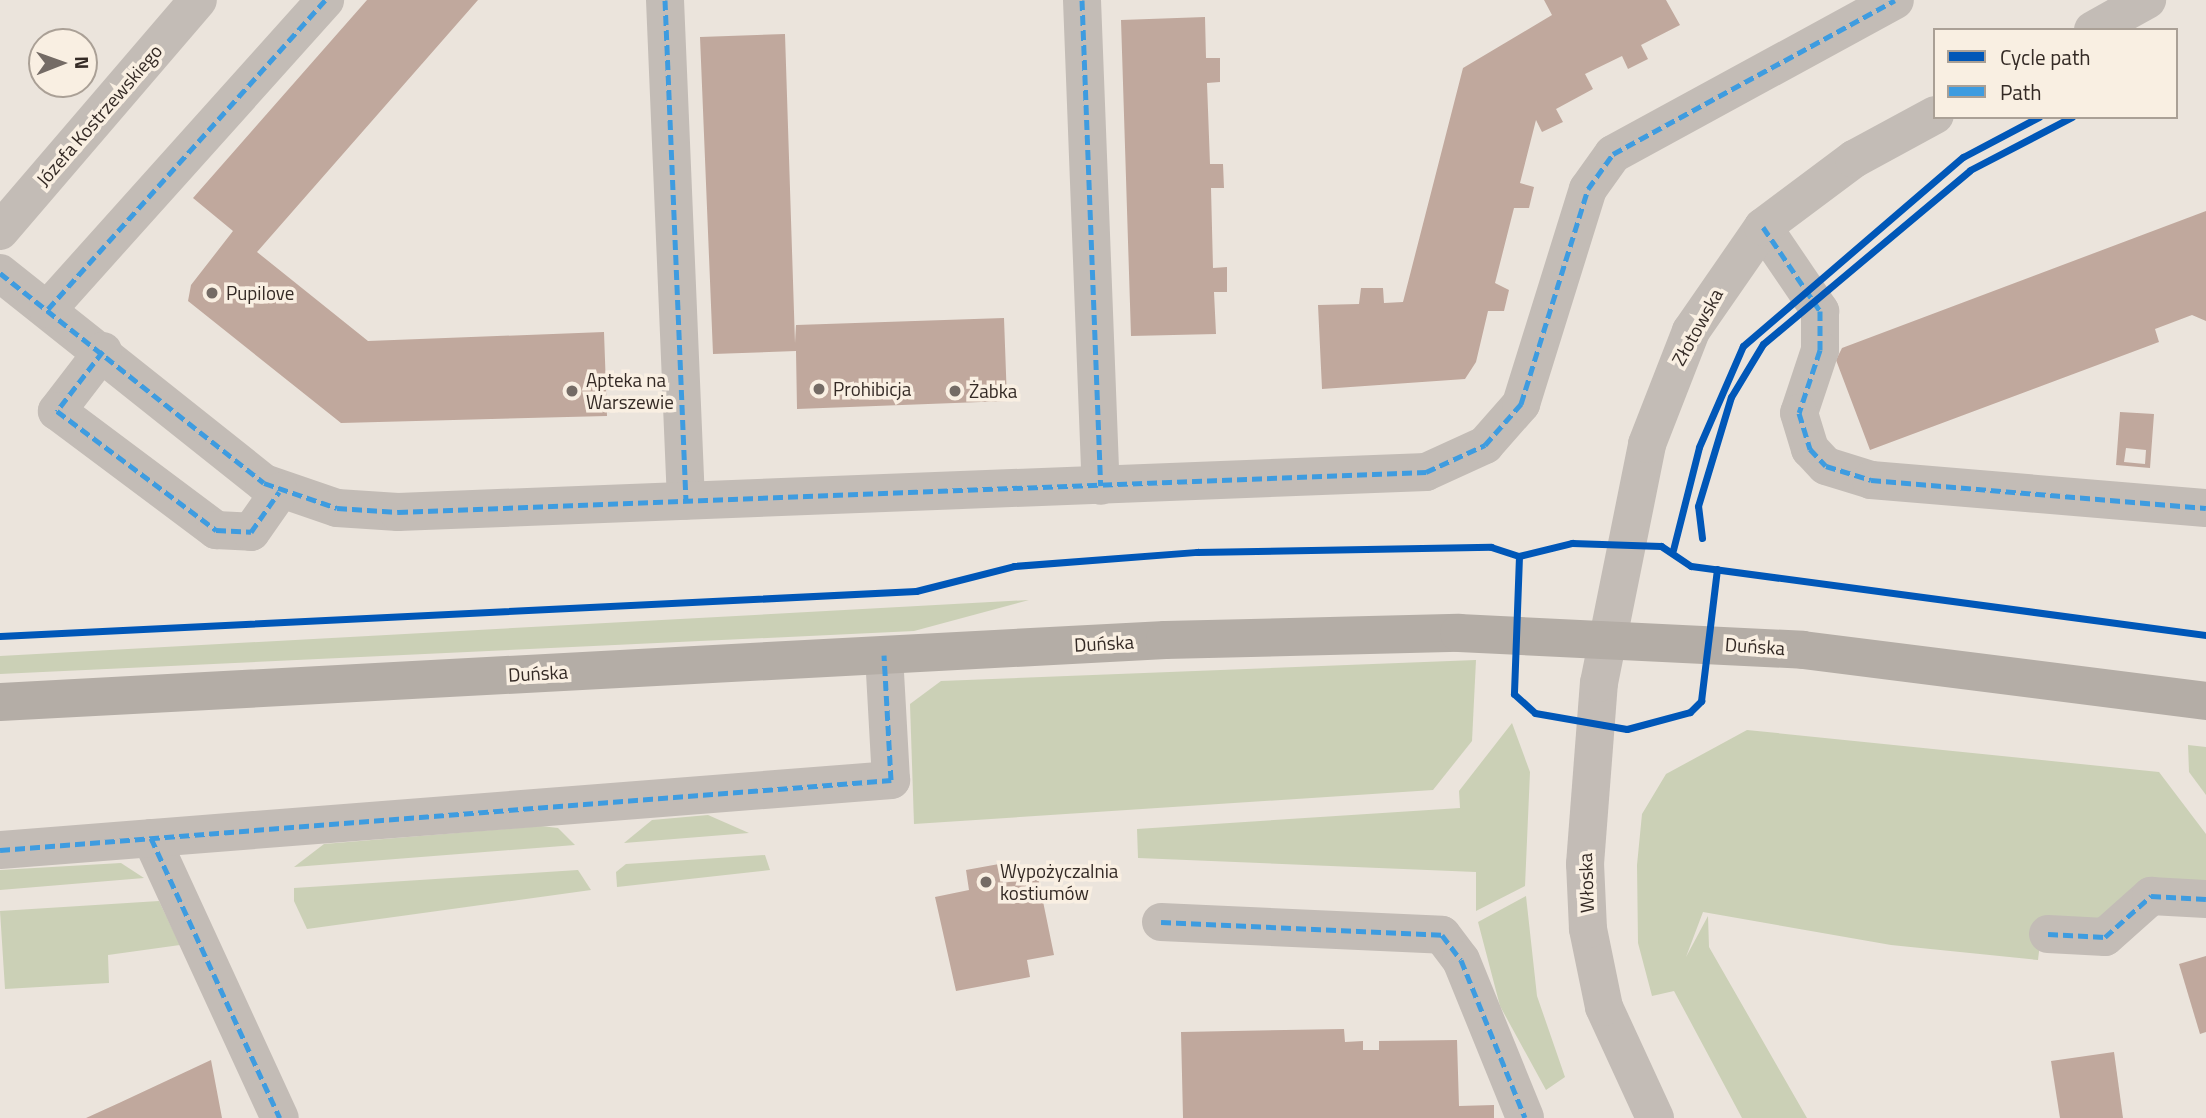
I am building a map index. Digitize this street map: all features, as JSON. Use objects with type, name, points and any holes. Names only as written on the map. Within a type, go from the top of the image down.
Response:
[{"type":"street","name":"Józefa Kostrzewskiego","points":[[0,230],[198,0]]},
{"type":"street","points":[[48,309],[325,0]]},
{"type":"street","points":[[665,0],[687,501]]},
{"type":"street","points":[[1082,0],[1101,486]]},
{"type":"street","points":[[0,273],[103,351],[279,492],[372,512],[1402,475],[1460,461],[1503,428],[1521,404],[1588,189],[1613,154],[1895,0]]},
{"type":"street","points":[[2097,28],[2147,0]]},
{"type":"street","name":"Złotowska","points":[[1607,637],[1634,489],[1677,359],[1704,307],[1763,227],[1854,159],[1933,117]]},
{"type":"street","points":[[1763,227],[1820,311],[1820,350],[1798,413],[1810,449],[1826,466],[1871,480],[2206,509]]},
{"type":"street","points":[[103,351],[57,411],[216,530],[251,532],[279,492]]},
{"type":"street","name":"Duńska","points":[[0,702],[884,654],[1332,635],[1607,637],[1901,660],[2206,701]]},
{"type":"street","name":"Włoska","points":[[1607,637],[1585,819],[1588,929],[1604,1007],[1656,1118]]},
{"type":"street","points":[[0,850],[891,780],[884,654]]},
{"type":"street","points":[[151,838],[280,1118]]},
{"type":"street","points":[[2048,934],[2105,937],[2151,896],[2206,899]]},
{"type":"street","points":[[1161,922],[1442,935],[1461,960],[1525,1118]]},
{"type":"green space","points":[[1029,600],[914,631],[0,674],[0,656]]},
{"type":"green space","points":[[1476,660],[1472,741],[1433,790],[914,824],[910,704],[941,681]]},
{"type":"green space","points":[[1512,723],[1530,772],[1525,886],[1476,911],[1476,872],[1138,858],[1137,829],[1460,808],[1459,791]]},
{"type":"green space","points":[[1747,730],[2159,772],[2206,834],[2206,885],[2100,920],[2043,918],[2038,960],[1891,945],[1703,912],[1686,957],[1708,916],[1709,947],[1807,1118],[1742,1118],[1674,991],[1652,996],[1638,943],[1637,865],[1642,814],[1666,774]]},
{"type":"green space","points":[[2188,745],[2206,747],[2206,795],[2189,772]]},
{"type":"green space","points":[[708,815],[749,833],[624,843],[652,820]]},
{"type":"green space","points":[[541,826],[558,828],[575,845],[294,867],[324,844]]},
{"type":"green space","points":[[765,855],[770,870],[617,887],[616,872],[626,864]]},
{"type":"green space","points":[[121,863],[144,878],[0,890],[0,870]]},
{"type":"green space","points":[[578,870],[591,890],[307,929],[294,901],[294,888]]},
{"type":"green space","points":[[1526,896],[1537,996],[1565,1077],[1546,1090],[1500,1006],[1478,922]]},
{"type":"green space","points":[[159,901],[180,945],[108,955],[109,983],[5,989],[0,911]]},
{"type":"building","points":[[367,0],[478,0],[257,252],[368,341],[604,332],[607,416],[341,423],[188,301],[191,285],[233,231],[193,198]]},
{"type":"building","points":[[1544,0],[1666,0],[1680,25],[1641,45],[1648,59],[1628,69],[1622,56],[1585,74],[1593,89],[1556,109],[1563,122],[1542,132],[1536,120],[1520,183],[1534,187],[1529,208],[1514,208],[1495,283],[1509,290],[1504,311],[1488,311],[1476,362],[1465,379],[1322,389],[1318,305],[1359,304],[1361,288],[1383,288],[1384,303],[1403,302],[1463,68],[1552,15]]},
{"type":"building","points":[[1205,17],[1206,58],[1220,58],[1220,82],[1207,83],[1210,164],[1223,164],[1224,188],[1211,188],[1213,268],[1227,267],[1227,292],[1214,292],[1216,334],[1131,336],[1121,20]]},
{"type":"building","points":[[785,34],[795,343],[796,325],[1004,318],[1007,401],[797,409],[796,351],[713,354],[700,37]]},
{"type":"building","points":[[2206,211],[2206,321],[2192,315],[2155,329],[2159,342],[1870,450],[1836,360],[1842,348]]},
{"type":"building","points":[[2120,412],[2154,414],[2150,468],[2116,465]],"holes":[[[2126,448],[2146,450],[2145,464],[2124,462]]]},
{"type":"building","points":[[999,864],[1003,883],[1038,877],[1054,955],[1027,960],[1030,977],[956,991],[935,897],[969,890],[966,870]]},
{"type":"building","points":[[2206,956],[2206,1032],[2200,1034],[2179,964]]},
{"type":"building","points":[[1344,1029],[1345,1042],[1363,1041],[1363,1050],[1379,1050],[1379,1041],[1457,1040],[1459,1106],[1494,1105],[1494,1118],[1183,1118],[1181,1032]]},
{"type":"building","points":[[2114,1052],[2123,1118],[2060,1118],[2051,1061]]},
{"type":"building","points":[[211,1060],[222,1118],[86,1118],[119,1103]]},
{"type":"marked path","points":[[48,309],[325,0]]},
{"type":"marked path","points":[[665,0],[686,501]]},
{"type":"marked path","points":[[1082,0],[1101,486]]},
{"type":"marked path","points":[[0,273],[264,483],[337,508],[398,512],[1426,472],[1485,445],[1521,404],[1588,189],[1613,154],[1895,0]]},
{"type":"marked path","points":[[1763,227],[1820,311],[1820,350],[1799,413],[1810,449],[1826,466],[1871,480],[2206,508]]},
{"type":"marked path","points":[[103,351],[57,411],[216,530],[251,532],[279,492]]},
{"type":"marked path","points":[[0,850],[891,780],[884,655]]},
{"type":"marked path","points":[[151,838],[280,1118]]},
{"type":"marked path","points":[[2048,934],[2105,937],[2151,896],[2206,899]]},
{"type":"marked path","points":[[1161,922],[1442,935],[1461,960],[1525,1118]]},
{"type":"cycle path","points":[[1673,550],[1699,447],[1743,346],[1963,157],[2035,119]]},
{"type":"cycle path","points":[[1702,538],[1698,506],[1731,397],[1763,344],[1970,170],[2068,119]]},
{"type":"cycle path","points":[[0,636],[916,591],[1014,566],[1197,552],[1491,547],[1519,556],[1572,543],[1661,546],[1691,566],[2206,635]]},
{"type":"cycle path","points":[[1519,556],[1514,694],[1535,713],[1627,729],[1690,712],[1701,701],[1717,569]]},
{"type":"place","name":"Pupilove","points":[[212,293]]},
{"type":"place","name":"Prohibicja","points":[[819,389]]},
{"type":"place","name":"Apteka na Warszewie","points":[[572,391]]},
{"type":"place","name":"Żabka","points":[[955,391]]},
{"type":"place","name":"Wypożyczalnia kostiumów","points":[[986,882]]}]
